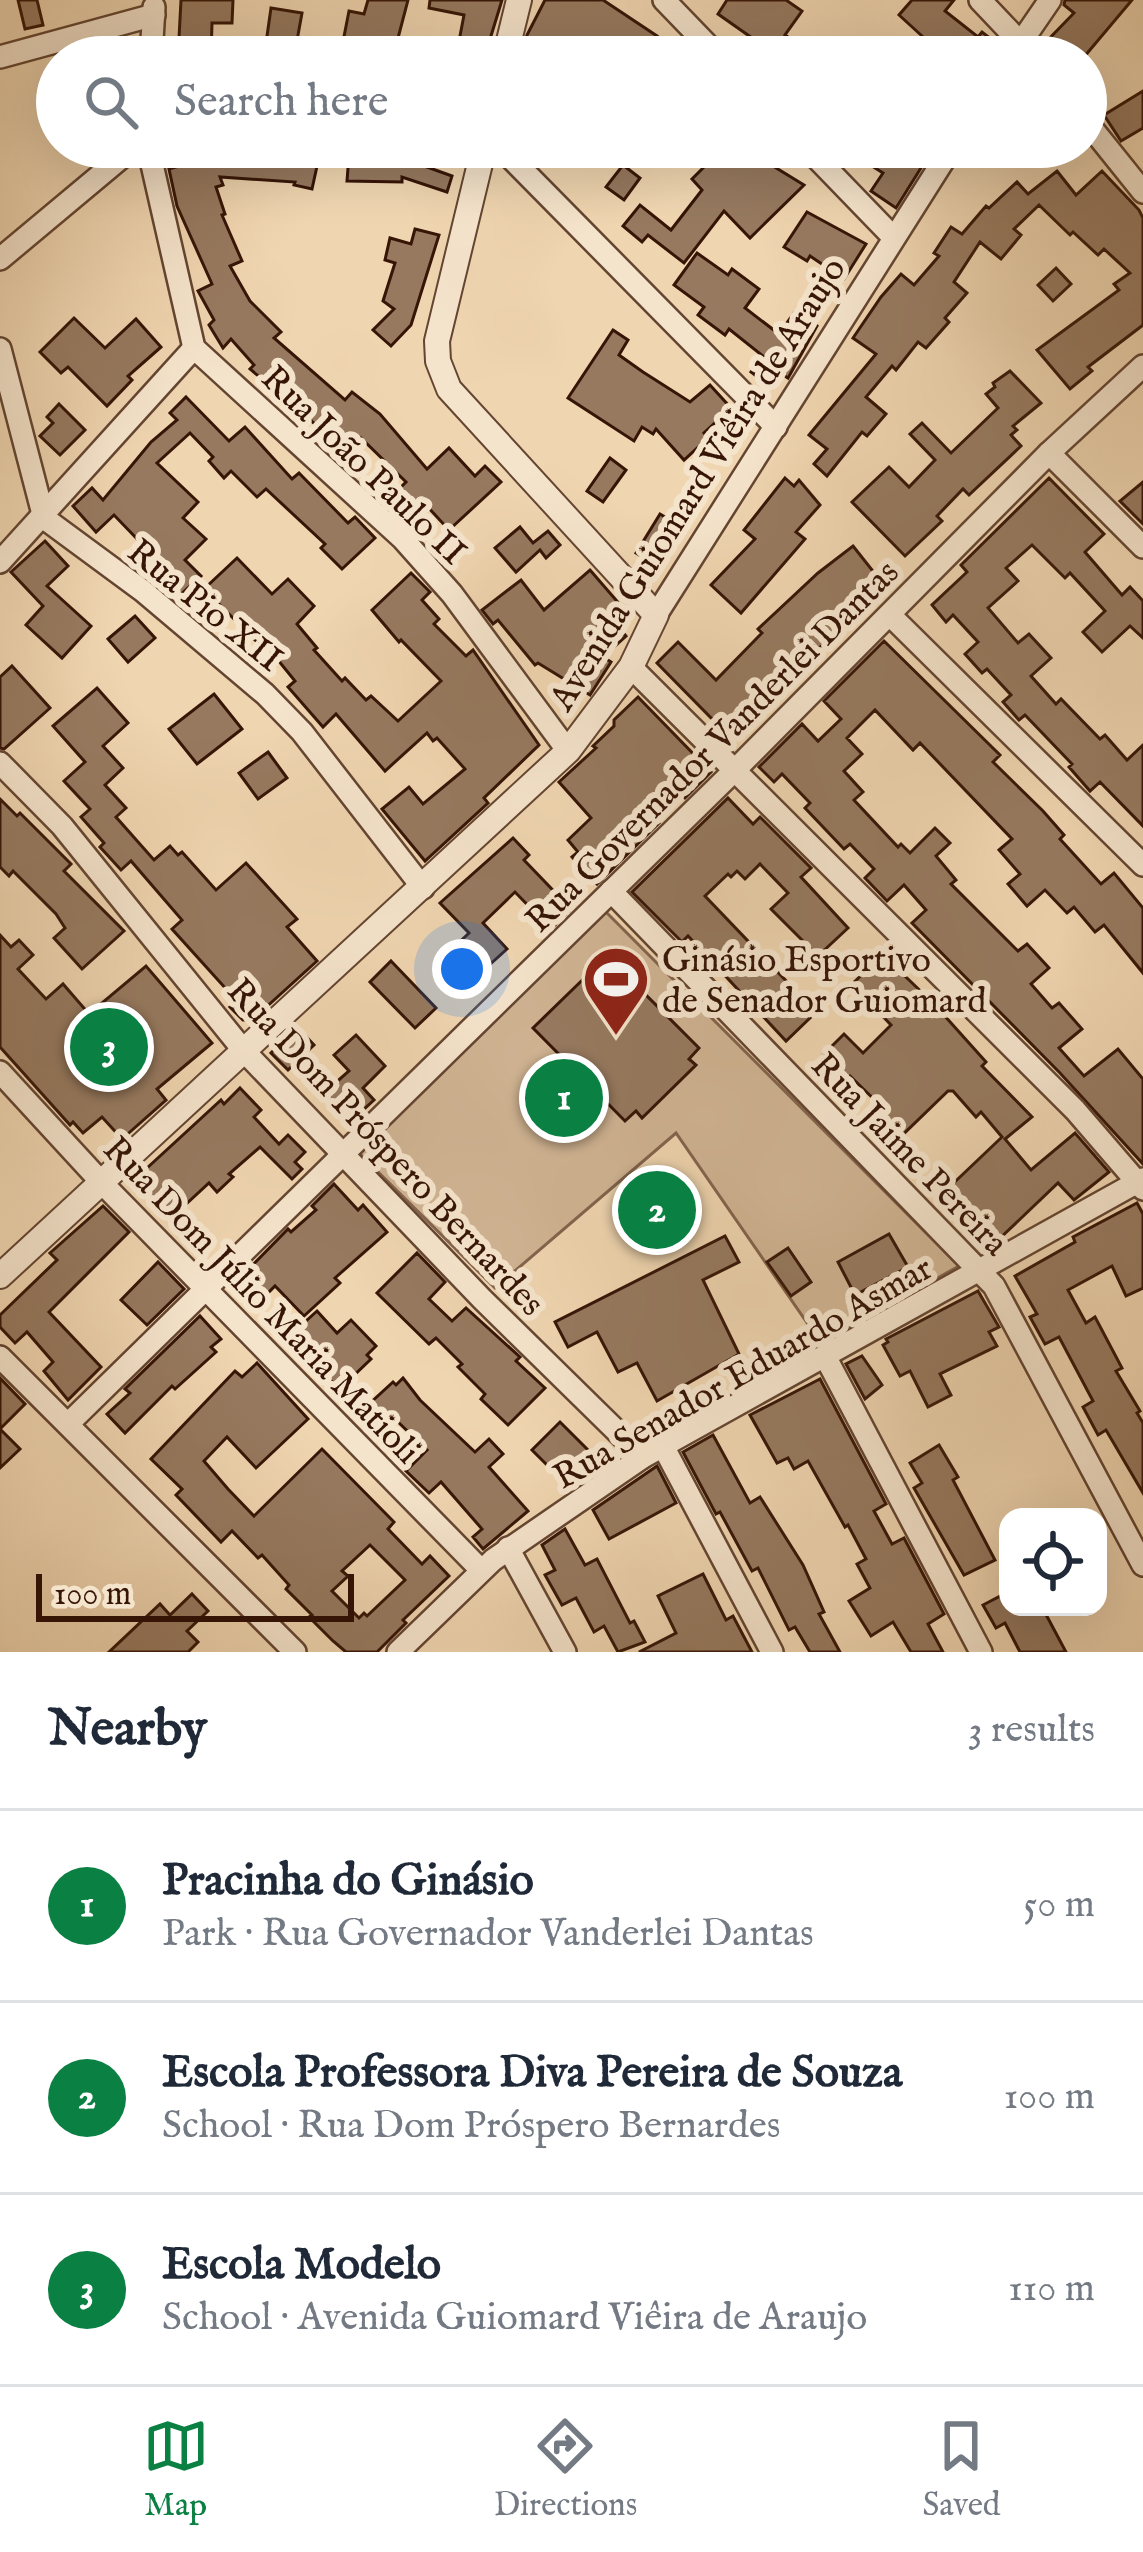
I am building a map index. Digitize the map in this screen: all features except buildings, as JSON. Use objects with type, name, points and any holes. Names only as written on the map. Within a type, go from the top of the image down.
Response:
[{"type":"street","points":[[510,36],[519,0]]},
{"type":"street","points":[[664,0],[699,36]]},
{"type":"street","points":[[980,0],[1009,36]]},
{"type":"street","points":[[1031,36],[1050,0]]},
{"type":"street","points":[[65,36],[154,7]]},
{"type":"street","points":[[0,57],[36,45]]},
{"type":"street","points":[[1107,147],[1143,192]]},
{"type":"street","points":[[1121,165],[1143,150]]},
{"type":"street","points":[[0,260],[109,168]]},
{"type":"street","points":[[0,562],[194,348],[153,168]]},
{"type":"street","points":[[479,168],[440,325],[438,361],[449,389],[656,615]]},
{"type":"street","points":[[521,168],[776,427]]},
{"type":"street","points":[[826,168],[893,237]]},
{"type":"street","name":"Avenida Guiomard Viêira de Araujo","points":[[0,1276],[568,751],[631,667],[656,615],[938,168]]},
{"type":"street","name":"Rua João Paulo II","points":[[194,348],[403,539],[452,594],[568,751]]},
{"type":"street","points":[[0,349],[44,518]]},
{"type":"street","name":"Rua Governador Vanderlei Dantas","points":[[69,1423],[736,769],[1049,453],[1143,366]]},
{"type":"street","points":[[1049,453],[1143,547]]},
{"type":"street","name":"Rua Pio XII","points":[[44,518],[143,591],[265,694],[315,748],[423,888]]},
{"type":"street","points":[[890,615],[1143,865]]},
{"type":"street","points":[[631,667],[1075,1109],[1141,1183]]},
{"type":"street","name":"Rua Dom Próspero Bernardes","points":[[0,763],[111,883],[244,1051],[342,1154],[653,1452],[772,1652]]},
{"type":"street","name":"Rua Jaime Pereira","points":[[611,891],[994,1286],[1143,1565]]},
{"type":"street","name":"Rua Dom Júlio Maria Matioli","points":[[0,1072],[103,1184],[481,1570]]},
{"type":"street","name":"Rua Senador Eduardo Asmar","points":[[398,1652],[508,1548],[653,1452],[1141,1183]]},
{"type":"street","points":[[0,1357],[295,1652]]},
{"type":"street","points":[[826,1358],[981,1652]]},
{"type":"street","points":[[508,1548],[565,1652]]},
{"type":"shaded area","points":[[604,910],[959,1266],[821,1343],[676,1133],[495,1288],[357,1151]]},
{"type":"place","name":"Ginásio Esportivo de Senador Guiomard","points":[[616,1038]]},
{"type":"place","name":"Escola Modelo","points":[[109,1047]]},
{"type":"place","name":"Pracinha do Ginásio","points":[[564,1098]]},
{"type":"place","name":"Escola Professora Diva Pereira de Souza","points":[[657,1210]]}]
